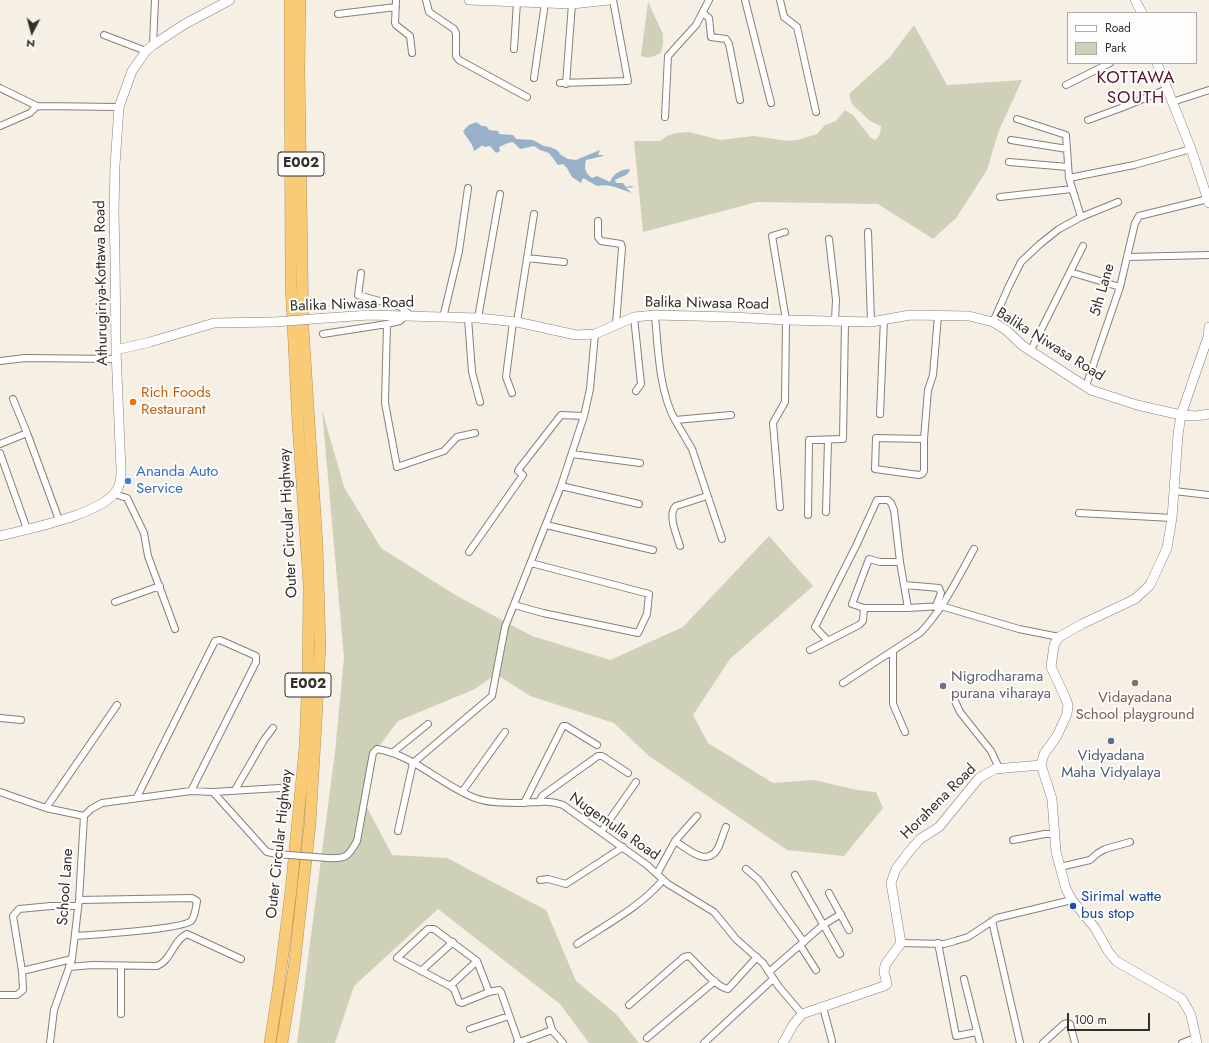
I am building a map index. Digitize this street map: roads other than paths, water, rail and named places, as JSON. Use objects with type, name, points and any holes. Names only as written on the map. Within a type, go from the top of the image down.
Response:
[{"type":"highway","name":"Outer Circular Highway","points":[[270,1043],[279,984],[294,861],[305,747],[308,673],[309,585],[298,424],[291,285],[290,0]]},
{"type":"highway","name":"Outer Circular Highway","points":[[282,1043],[294,968],[310,824],[320,646],[317,544],[302,328],[299,69],[300,0]]},
{"type":"main road","name":"Athurugiriya-Kottawa Road","points":[[114,494],[120,484],[121,470],[116,354],[116,257],[114,212],[115,165],[119,107],[132,71],[149,48],[196,18],[230,0]]},
{"type":"main road","points":[[469,0],[572,4],[609,0]]},
{"type":"main road","points":[[1135,0],[1141,12]]},
{"type":"main road","points":[[1157,64],[1191,149],[1208,201]]},
{"type":"main road","name":"Balika Niwasa Road","points":[[116,354],[214,322],[274,322],[369,315],[478,318],[515,322],[576,335],[594,334],[634,317],[655,315],[786,320],[835,320],[845,322],[871,322],[910,315],[969,316],[993,322],[1006,330],[1023,346],[1032,350],[1091,390],[1137,405],[1181,414],[1209,414]]},
{"type":"main road","points":[[1196,1040],[1191,1015],[1182,999],[1116,961],[1108,951],[1095,928],[1072,900],[1066,889],[1056,852],[1056,834],[1052,799],[1041,765],[1044,754],[1057,736],[1067,714],[1068,705],[1051,666],[1054,645],[1058,637],[1134,599],[1150,585],[1167,548],[1172,518],[1181,414],[1208,337],[1209,326]]},
{"type":"main road","points":[[0,536],[88,511],[114,494]]},
{"type":"main road","name":"Horahena Road","points":[[901,943],[891,883],[896,869],[908,853],[920,839],[939,826],[979,778],[999,768],[1041,765]]},
{"type":"main road","points":[[783,1043],[793,1025],[802,1014],[887,984],[884,972],[885,965],[901,943]]},
{"type":"street","points":[[104,35],[149,48],[155,0]]},
{"type":"street","points":[[426,0],[429,12],[454,29],[456,33],[456,56],[458,60],[527,97]]},
{"type":"street","points":[[572,4],[563,83],[628,81],[613,0]]},
{"type":"street","points":[[665,117],[668,56],[696,26],[709,0]]},
{"type":"street","points":[[745,0],[771,103]]},
{"type":"street","points":[[780,0],[784,18],[797,27],[816,112]]},
{"type":"street","points":[[514,49],[516,2]]},
{"type":"street","points":[[534,78],[550,2]]},
{"type":"street","points":[[338,14],[396,3],[394,21],[396,26],[410,36],[412,53]]},
{"type":"street","points":[[703,13],[708,18],[711,36],[726,39],[729,44],[740,100]]},
{"type":"street","points":[[1066,85],[1108,64]]},
{"type":"street","points":[[0,88],[37,106],[119,107]]},
{"type":"street","points":[[1088,120],[1167,89]]},
{"type":"street","points":[[1172,102],[1209,90]]},
{"type":"street","points":[[0,126],[30,113],[37,106]]},
{"type":"street","points":[[1017,119],[1066,135],[1069,178],[1081,217]]},
{"type":"street","points":[[1011,140],[1067,149]]},
{"type":"street","points":[[1069,178],[1134,165],[1191,149]]},
{"type":"street","points":[[1009,162],[1068,167]]},
{"type":"street","points":[[444,318],[459,250],[468,188]]},
{"type":"street","points":[[1000,197],[1072,189]]},
{"type":"street","points":[[478,318],[500,194]]},
{"type":"street","points":[[1127,257],[1135,223],[1139,216],[1208,201]]},
{"type":"street","points":[[993,322],[1009,286],[1022,262],[1040,244],[1059,229],[1081,217],[1118,202]]},
{"type":"street","points":[[512,393],[506,377],[534,214]]},
{"type":"street","points":[[598,221],[598,237],[601,241],[621,244],[622,248],[616,324]]},
{"type":"street","points":[[780,507],[773,423],[785,402],[786,320],[772,236],[785,232]]},
{"type":"street","points":[[868,232],[871,322]]},
{"type":"street","points":[[829,239],[836,300],[835,320]]},
{"type":"street","points":[[1032,350],[1083,246]]},
{"type":"street","name":"5th Lane","points":[[1086,386],[1120,287],[1127,257],[1209,255]]},
{"type":"street","points":[[527,258],[564,262]]},
{"type":"street","points":[[1070,272],[1120,287]]},
{"type":"street","points":[[323,334],[387,324],[400,321],[408,316],[401,307],[358,295],[361,273]]},
{"type":"street","points":[[655,315],[661,373],[670,412],[692,449],[722,539]]},
{"type":"street","points":[[924,439],[876,438],[875,469],[919,474],[922,474],[924,471],[924,439],[928,390],[933,375],[938,316]]},
{"type":"street","points":[[634,317],[641,384],[636,391]]},
{"type":"street","points":[[468,318],[472,372],[480,402]]},
{"type":"street","points":[[880,414],[884,319]]},
{"type":"street","points":[[808,515],[808,441],[843,439],[845,322]]},
{"type":"street","points":[[387,324],[385,403],[398,467],[444,451],[457,437],[475,433]]},
{"type":"street","points":[[398,831],[413,763],[492,696],[505,627],[561,486],[584,416],[590,389],[594,334]]},
{"type":"street","points":[[0,361],[25,358],[116,354]]},
{"type":"street","points":[[13,399],[59,520]]},
{"type":"street","points":[[469,552],[523,475],[518,471],[519,469],[561,415],[584,416]]},
{"type":"street","points":[[675,420],[731,415]]},
{"type":"street","points":[[0,444],[27,433]]},
{"type":"street","points":[[826,512],[828,440]]},
{"type":"street","points":[[0,453],[26,529]]},
{"type":"street","points":[[572,454],[640,463]]},
{"type":"street","points":[[561,486],[640,504]]},
{"type":"street","points":[[1174,491],[1209,495]]},
{"type":"street","points":[[114,494],[127,498],[144,533],[148,556],[175,629]]},
{"type":"street","points":[[680,546],[672,518],[674,508],[707,496]]},
{"type":"street","points":[[828,641],[815,627],[856,546],[877,500],[888,500],[894,510],[900,562],[908,608]]},
{"type":"street","points":[[1079,513],[1172,518]]},
{"type":"street","points":[[546,524],[653,550]]},
{"type":"street","points":[[843,683],[920,633],[929,624],[939,606],[954,587],[974,549]]},
{"type":"street","points":[[900,562],[880,562],[869,559],[852,604],[864,608],[939,606],[1019,629],[1058,637]]},
{"type":"street","points":[[514,605],[543,613],[638,633],[647,614],[649,594],[531,563]]},
{"type":"street","points":[[905,585],[939,588],[941,593],[939,606]]},
{"type":"street","points":[[115,602],[160,586]]},
{"type":"street","points":[[810,650],[859,625],[863,621],[864,608]]},
{"type":"street","points":[[138,797],[215,640],[220,640],[256,656],[256,662],[191,791]]},
{"type":"street","points":[[893,651],[893,704],[905,732]]},
{"type":"street","points":[[955,701],[960,712],[991,751],[999,768]]},
{"type":"street","points":[[46,808],[117,705]]},
{"type":"street","points":[[0,718],[21,720]]},
{"type":"street","points":[[392,753],[428,724]]},
{"type":"street","points":[[524,803],[562,726],[566,726],[597,745]]},
{"type":"street","points":[[235,790],[264,740],[273,728]]},
{"type":"street","points":[[462,792],[505,732]]},
{"type":"street","name":"Nugemulla Road","points":[[213,792],[267,852],[341,859],[350,853],[357,841],[373,753],[377,749],[392,753],[424,768],[462,792],[476,798],[493,802],[524,803],[553,801],[563,805],[647,865],[668,884],[714,912],[736,940],[757,957],[802,1014]]},
{"type":"street","points":[[539,802],[542,796],[598,756],[602,756],[628,773]]},
{"type":"street","points":[[601,832],[636,782]]},
{"type":"street","points":[[0,792],[46,808],[84,816],[91,809],[102,803],[138,797],[191,791],[213,792],[280,788]]},
{"type":"street","name":"School Lane","points":[[50,1043],[54,1010],[72,959],[79,903],[84,816]]},
{"type":"street","points":[[657,874],[675,841],[697,816]]},
{"type":"street","points":[[675,841],[702,858],[708,858],[718,849],[726,827]]},
{"type":"street","points":[[1013,840],[1045,834],[1056,834]]},
{"type":"street","points":[[1060,867],[1090,860],[1105,849],[1130,842]]},
{"type":"street","points":[[540,880],[548,879],[566,884],[623,848]]},
{"type":"street","points":[[746,869],[759,880],[802,944],[816,970]]},
{"type":"street","points":[[795,875],[840,954]]},
{"type":"street","points":[[577,944],[637,904],[654,891],[663,880]]},
{"type":"street","points":[[829,892],[849,930]]},
{"type":"street","points":[[0,995],[17,995],[23,990],[22,971],[13,916],[19,909],[79,903],[192,898],[197,901],[190,923],[127,932],[75,936]]},
{"type":"street","points":[[901,943],[938,944],[955,941],[968,937],[997,918],[1072,900]]},
{"type":"street","points":[[769,972],[823,925],[841,914]]},
{"type":"street","points":[[992,921],[1020,1043]]},
{"type":"street","points":[[489,992],[477,961],[434,929],[428,929],[397,958],[450,986],[454,989],[459,1002],[462,1003],[489,992],[499,990],[501,992],[518,1043],[552,1030]]},
{"type":"street","points":[[69,967],[157,966],[165,961],[181,937],[186,934],[241,959]]},
{"type":"street","points":[[421,971],[453,942]]},
{"type":"street","points":[[938,944],[956,1036],[977,1032]]},
{"type":"street","points":[[629,1005],[684,957],[689,956],[715,981],[725,989],[728,989],[757,957]]},
{"type":"street","points":[[22,971],[72,959]]},
{"type":"street","points":[[450,986],[477,961]]},
{"type":"street","points":[[121,966],[122,1014]]},
{"type":"street","points":[[704,1043],[773,979]]},
{"type":"street","points":[[964,979],[980,1043]]},
{"type":"street","points":[[647,1038],[715,981]]},
{"type":"street","points":[[823,1007],[832,1041]]},
{"type":"street","points":[[470,1029],[509,1016]]},
{"type":"street","points":[[549,1020],[552,1030],[563,1043]]},
{"type":"street","points":[[1043,1043],[1067,1023],[1070,1024],[1076,1043]]},
{"type":"street","points":[[1182,1043],[1196,1040]]},
{"type":"water","points":[[476,122],[482,126],[486,126],[489,130],[498,131],[499,134],[513,135],[516,139],[533,140],[544,146],[557,150],[561,155],[568,159],[576,160],[600,150],[598,155],[603,156],[586,160],[586,172],[592,178],[597,176],[610,182],[618,172],[630,169],[626,175],[615,180],[616,183],[623,183],[626,187],[634,187],[626,188],[632,193],[610,186],[597,186],[583,178],[581,183],[572,177],[563,164],[558,165],[549,153],[534,146],[520,149],[513,142],[499,147],[500,151],[496,153],[490,146],[484,147],[483,145],[474,151],[463,131],[469,125]]},
{"type":"place","name":"Rich Foods Restaurant","points":[[133,402]]},
{"type":"place","name":"Ananda Auto Service","points":[[128,481]]},
{"type":"place","name":"Vidayadana School playground","points":[[1135,683]]},
{"type":"place","name":"Nigrodharama purana viharaya","points":[[943,686]]},
{"type":"place","name":"Vidyadana Maha Vidyalaya","points":[[1111,741]]},
{"type":"place","name":"Sirimal watte bus stop","points":[[1073,906]]},
{"type":"district","name":"KOTTAWA SOUTH","points":[[1136,89]]}]
